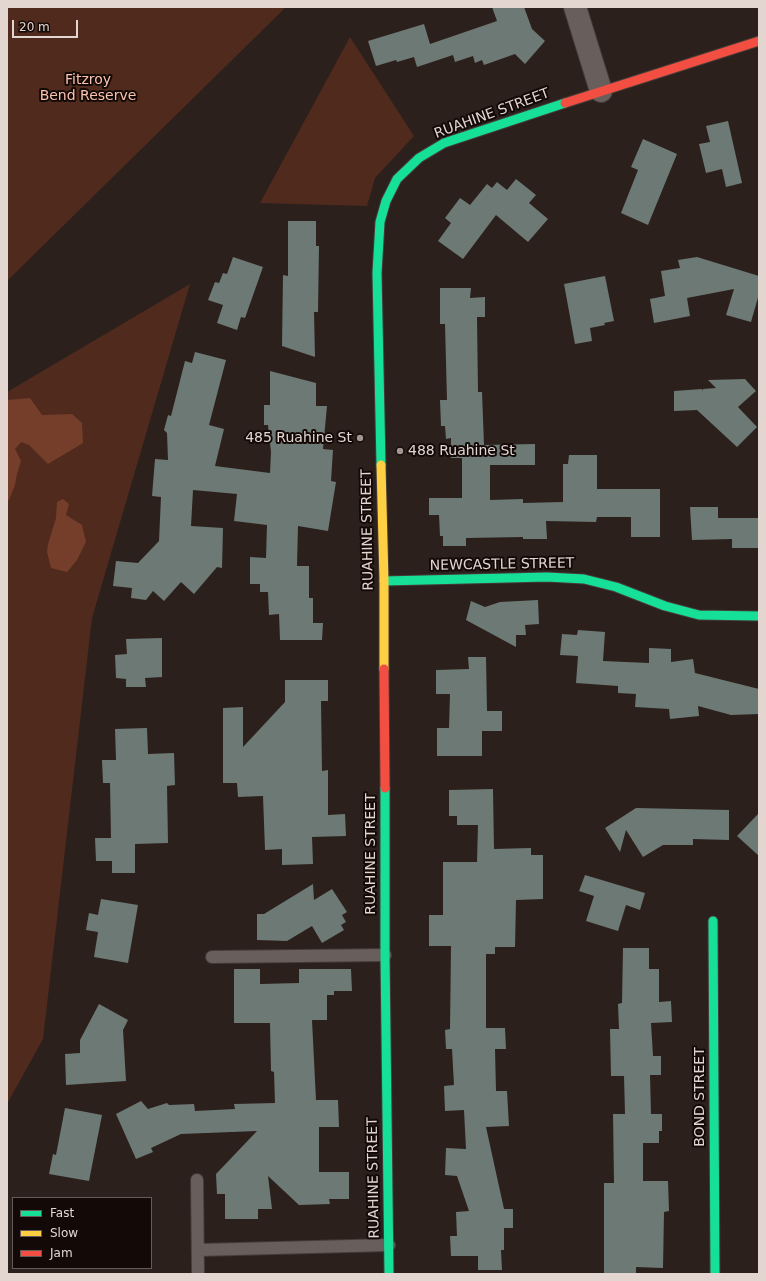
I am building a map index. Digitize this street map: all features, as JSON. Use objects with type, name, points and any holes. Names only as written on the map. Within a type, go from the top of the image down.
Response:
[{"type":"street","points":[[575,7],[601,91]]},
{"type":"street","name":"RUAHINE STREET","points":[[389,1274],[385,955],[384,582],[377,273],[380,222],[386,201],[397,179],[419,158],[444,143],[759,41]]},
{"type":"street","name":"NEWCASTLE STREET","points":[[384,582],[547,577],[584,579],[616,587],[664,606],[699,615],[759,616]]},
{"type":"street","name":"BOND STREET","points":[[713,921],[715,1274]]},
{"type":"lane","points":[[212,957],[385,955]]},
{"type":"lane","points":[[197,1180],[198,1274]]},
{"type":"lane","points":[[198,1250],[389,1245]]},
{"type":"green space","name":"Fitzroy Bend Reserve","points":[[7,7],[284,7],[283,10],[7,281]]},
{"type":"green space","points":[[350,37],[414,136],[375,178],[367,206],[260,203]]},
{"type":"green space","points":[[190,284],[92,618],[43,1039],[7,1104],[7,392]]},
{"type":"shaded area","points":[[30,398],[42,415],[72,414],[82,423],[83,443],[48,464],[29,445],[21,442],[15,449],[21,461],[15,485],[9,500],[7,501],[7,400]]},
{"type":"shaded area","points":[[63,499],[69,504],[66,515],[82,525],[86,542],[77,560],[67,572],[51,568],[47,552],[56,518],[57,502]]},
{"type":"building","points":[[492,7],[524,7],[532,29],[545,41],[525,64],[515,54],[484,65],[482,60],[475,63],[473,56],[455,62],[453,55],[417,67],[414,57],[397,62],[396,60],[376,66],[368,41],[424,24],[430,44],[497,21]]},
{"type":"building","points":[[728,121],[742,183],[726,187],[722,169],[706,173],[699,144],[710,142],[706,126]]},
{"type":"building","points":[[643,139],[677,154],[648,225],[621,213],[638,170],[631,167]]},
{"type":"building","points":[[516,179],[536,195],[529,203],[548,219],[528,242],[496,215],[463,259],[438,241],[451,223],[445,218],[460,198],[470,205],[487,184],[492,188],[497,182],[507,190]]},
{"type":"building","points":[[288,221],[316,221],[316,246],[319,246],[318,312],[314,312],[315,357],[282,346],[283,275],[288,276]]},
{"type":"building","points":[[233,257],[263,267],[245,318],[241,317],[237,330],[217,323],[223,305],[208,300],[215,282],[219,283],[223,273],[227,274]]},
{"type":"building","points":[[697,257],[759,276],[759,294],[751,322],[726,315],[734,289],[687,298],[690,316],[654,323],[650,299],[665,296],[661,271],[680,268],[678,260]]},
{"type":"building","points":[[605,276],[614,321],[604,323],[605,325],[590,328],[592,341],[575,344],[564,284]]},
{"type":"building","points":[[440,288],[471,288],[470,298],[485,297],[485,317],[477,317],[478,392],[482,392],[484,445],[535,444],[535,465],[490,465],[490,500],[523,499],[523,503],[563,502],[563,464],[568,464],[569,455],[597,455],[597,489],[660,489],[660,537],[631,537],[631,517],[597,517],[596,522],[546,521],[547,539],[523,539],[523,537],[466,538],[466,546],[443,546],[443,536],[440,536],[439,515],[429,515],[429,498],[462,498],[462,458],[451,458],[451,438],[446,439],[445,426],[441,426],[440,400],[447,400],[445,324],[440,324]]},
{"type":"building","points":[[195,352],[226,360],[209,425],[224,429],[215,466],[270,473],[271,452],[268,425],[264,425],[264,405],[270,405],[270,371],[316,383],[316,406],[327,406],[323,449],[333,450],[331,481],[336,482],[328,531],[298,526],[297,566],[309,566],[309,598],[313,598],[313,623],[323,623],[322,640],[280,640],[279,614],[269,615],[268,592],[260,592],[260,584],[250,584],[250,557],[266,558],[267,525],[234,521],[237,494],[193,490],[191,526],[223,528],[222,568],[217,567],[194,594],[181,582],[164,601],[153,591],[146,600],[131,598],[132,588],[113,586],[116,561],[138,563],[159,541],[161,497],[152,496],[155,459],[168,460],[167,433],[164,430],[168,415],[171,416],[185,361],[192,363]]},
{"type":"building","points":[[745,379],[756,391],[738,407],[757,427],[737,447],[697,410],[674,411],[674,391],[702,389],[703,391],[703,389],[716,388],[708,380]]},
{"type":"building","points":[[690,507],[718,507],[718,518],[759,518],[759,548],[732,548],[732,539],[692,540]]},
{"type":"building","points":[[538,600],[539,624],[525,625],[526,635],[516,635],[516,647],[466,620],[471,601],[485,607],[500,602]]},
{"type":"building","points":[[578,630],[605,632],[603,661],[649,663],[649,648],[671,649],[671,662],[693,659],[695,673],[759,689],[759,714],[731,715],[698,706],[699,716],[670,719],[669,709],[635,707],[636,694],[618,693],[618,686],[576,683],[578,656],[560,655],[562,634],[577,635]]},
{"type":"building","points":[[162,638],[162,677],[145,678],[146,687],[126,687],[126,679],[116,678],[115,655],[127,654],[126,639]]},
{"type":"building","points":[[468,657],[486,657],[487,711],[502,711],[502,731],[482,731],[482,756],[437,756],[437,728],[449,728],[450,694],[436,694],[436,670],[469,669]]},
{"type":"building","points":[[285,680],[328,680],[328,701],[321,701],[322,771],[328,770],[328,815],[345,814],[346,836],[312,837],[313,864],[282,865],[282,849],[265,850],[263,796],[238,797],[237,783],[223,783],[223,708],[243,707],[243,747],[285,702]]},
{"type":"building","points":[[147,728],[148,754],[174,753],[175,785],[167,786],[168,843],[135,844],[135,873],[112,873],[112,861],[96,861],[95,838],[111,838],[110,783],[103,783],[102,760],[116,760],[115,729]]},
{"type":"building","points":[[493,789],[494,849],[531,848],[531,855],[543,855],[543,899],[516,900],[515,947],[495,947],[495,954],[486,954],[486,1028],[505,1028],[506,1049],[495,1049],[496,1091],[507,1091],[509,1126],[486,1127],[504,1209],[513,1209],[513,1228],[504,1228],[504,1250],[501,1250],[502,1270],[478,1270],[478,1256],[451,1256],[450,1236],[457,1236],[456,1212],[469,1211],[457,1176],[445,1175],[446,1148],[466,1149],[464,1110],[445,1111],[444,1086],[454,1085],[452,1049],[446,1049],[445,1030],[450,1029],[451,946],[429,946],[429,915],[443,915],[443,862],[477,862],[478,825],[457,825],[457,816],[449,816],[449,790]]},
{"type":"building","points":[[636,808],[729,810],[729,840],[693,839],[693,845],[663,845],[643,857],[626,830],[620,852],[605,828]]},
{"type":"building","points":[[759,813],[759,856],[737,836]]},
{"type":"building","points":[[585,875],[645,893],[640,910],[626,905],[618,931],[586,921],[594,896],[579,891]]},
{"type":"building","points":[[313,884],[314,900],[332,889],[347,912],[342,915],[346,922],[341,925],[344,930],[322,943],[312,926],[287,941],[257,940],[257,914],[264,914]]},
{"type":"building","points":[[101,899],[138,905],[128,963],[94,957],[98,932],[86,930],[89,913],[98,915]]},
{"type":"building","points":[[623,948],[649,948],[649,969],[659,969],[659,1002],[671,1001],[672,1022],[651,1023],[653,1056],[661,1056],[661,1075],[650,1075],[651,1114],[662,1114],[662,1131],[659,1131],[659,1143],[643,1143],[643,1181],[668,1181],[669,1211],[664,1212],[663,1268],[636,1267],[636,1274],[604,1274],[604,1183],[614,1183],[613,1114],[625,1114],[624,1076],[611,1076],[610,1029],[619,1029],[618,1004],[622,1003]]},
{"type":"building","points":[[234,969],[260,969],[260,984],[299,983],[299,969],[351,969],[352,991],[334,991],[334,995],[327,995],[327,1020],[312,1020],[316,1100],[338,1100],[339,1127],[319,1127],[319,1172],[349,1172],[349,1199],[329,1199],[330,1204],[299,1205],[268,1176],[272,1209],[258,1209],[258,1219],[225,1219],[225,1194],[217,1194],[216,1174],[257,1131],[181,1134],[151,1148],[153,1152],[136,1159],[116,1114],[141,1101],[148,1109],[167,1103],[169,1105],[194,1104],[195,1111],[235,1109],[234,1104],[275,1103],[274,1072],[271,1071],[270,1023],[234,1023]]},
{"type":"building","points":[[99,1004],[128,1020],[123,1030],[126,1081],[66,1085],[65,1054],[80,1053],[80,1040]]},
{"type":"building","points":[[65,1108],[102,1115],[89,1181],[49,1174],[53,1154],[56,1155]]},
{"type":"traffic: fast","points":[[381,465],[377,273],[380,222],[386,201],[397,179],[419,158],[444,143],[565,103]]},
{"type":"traffic: fast","points":[[384,581],[547,577],[584,579],[616,587],[665,606],[699,615],[759,616]]},
{"type":"traffic: fast","points":[[385,788],[385,955],[389,1274]]},
{"type":"traffic: fast","points":[[713,921],[715,1274]]},
{"type":"traffic: slow","points":[[381,465],[384,581],[384,669]]},
{"type":"traffic: jam","points":[[565,103],[759,41]]},
{"type":"traffic: jam","points":[[384,669],[385,788]]},
{"type":"place","name":"485 Ruahine St","points":[[360,438]]},
{"type":"place","name":"488 Ruahine St","points":[[400,451]]}]
